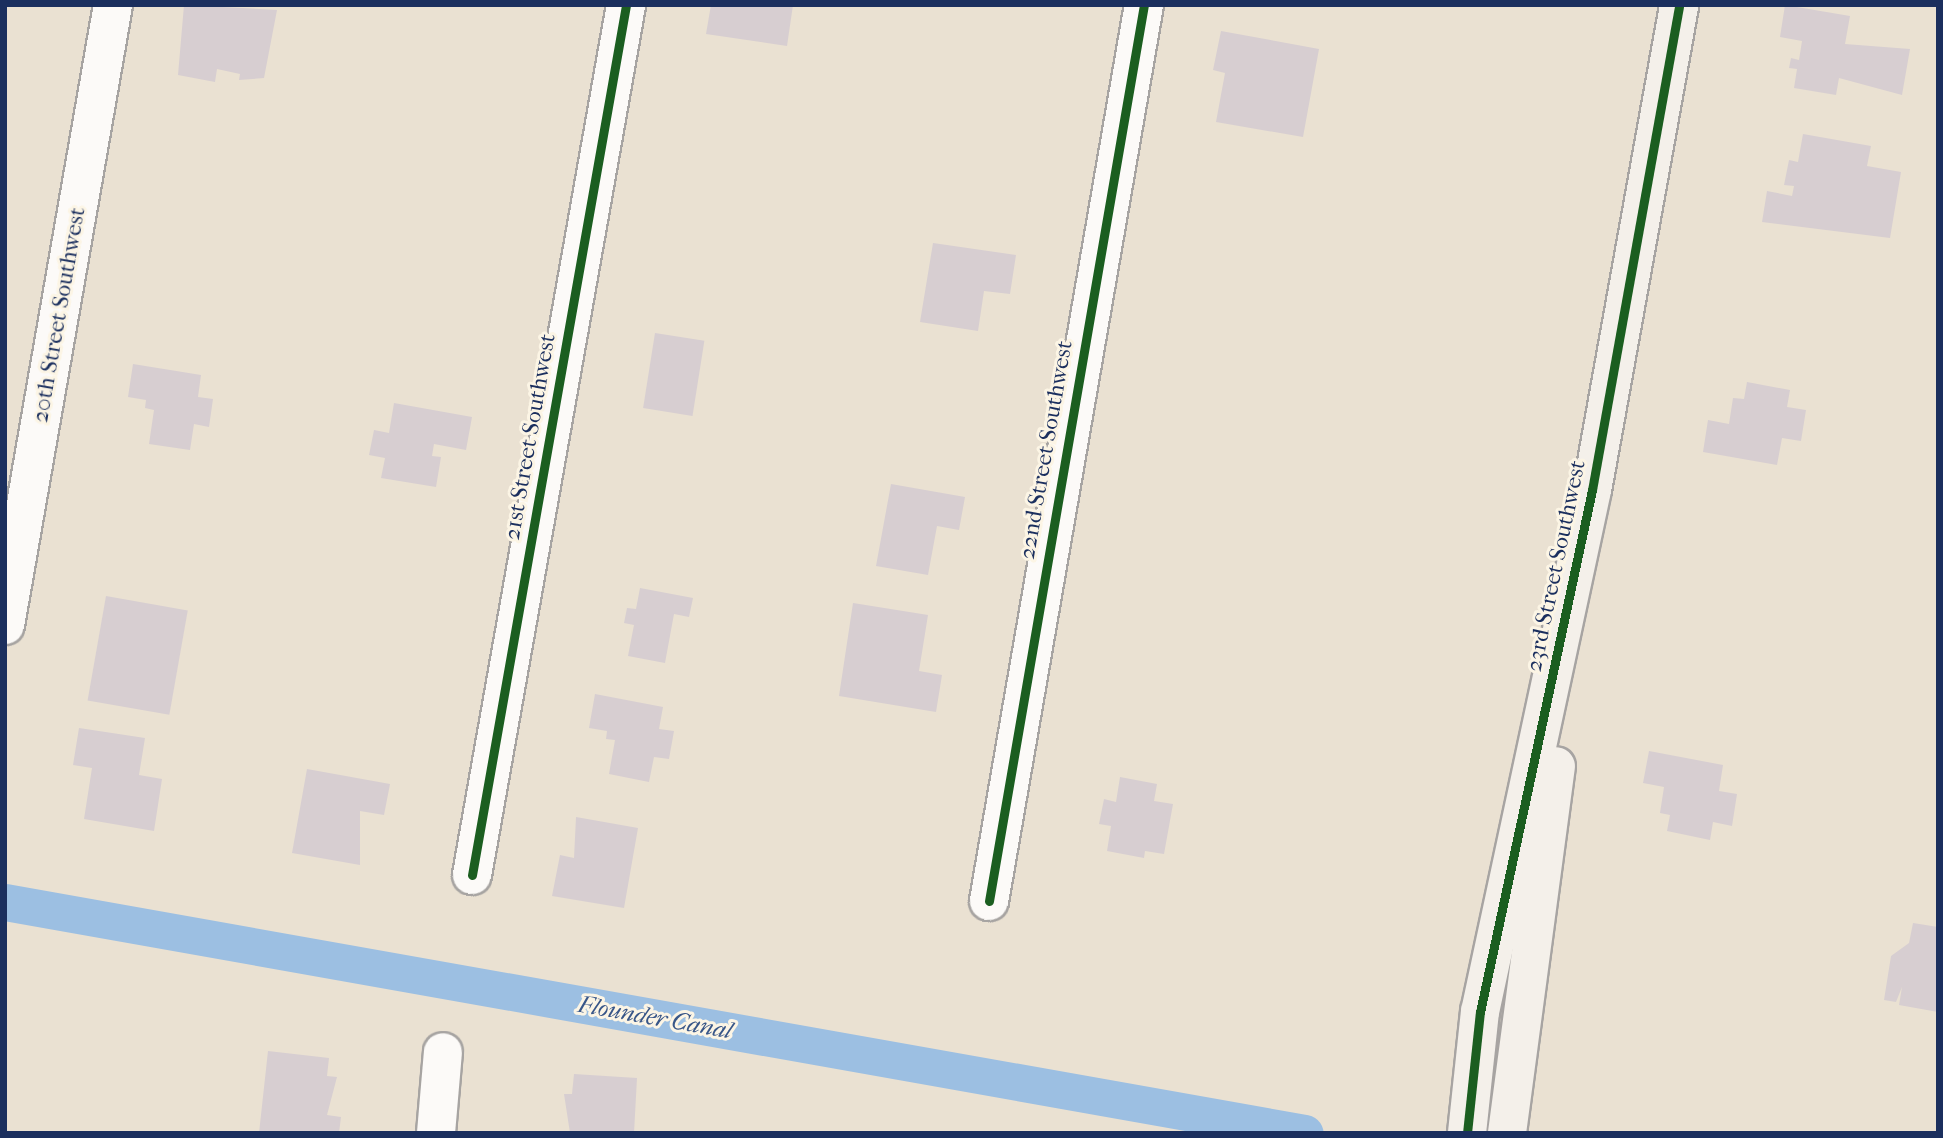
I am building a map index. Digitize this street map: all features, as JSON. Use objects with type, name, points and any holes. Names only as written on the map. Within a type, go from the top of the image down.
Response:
[{"type":"street","name":"20th Street Southwest","points":[[5,625],[113,5]]},
{"type":"street","name":"21st Street Southwest","points":[[472,875],[626,5]]},
{"type":"street","name":"22nd Street Southwest","points":[[989,901],[1144,5]]},
{"type":"street","name":"23rd Street Southwest","points":[[1467,1133],[1480,1012],[1592,490],[1679,5]]},
{"type":"street","name":"23rd Street Southwest","points":[[1507,1133],[1592,490]]},
{"type":"street","points":[[436,1133],[443,1052]]},
{"type":"building","points":[[184,5],[277,10],[264,78],[239,80],[240,74],[217,69],[215,82],[178,75]]},
{"type":"building","points":[[711,5],[793,5],[787,46],[706,34]]},
{"type":"building","points":[[1785,5],[1850,16],[1845,44],[1910,49],[1902,95],[1839,78],[1836,95],[1794,88],[1797,69],[1789,68],[1791,58],[1799,60],[1802,41],[1780,37]]},
{"type":"building","points":[[1221,31],[1319,49],[1303,137],[1216,122],[1225,73],[1213,70]]},
{"type":"building","points":[[1803,134],[1871,146],[1867,166],[1901,172],[1890,238],[1762,222],[1767,191],[1792,196],[1794,186],[1784,185],[1789,160],[1798,162]]},
{"type":"building","points":[[933,243],[1016,255],[1010,294],[984,291],[978,331],[920,322]]},
{"type":"building","points":[[655,333],[704,341],[692,416],[643,408]]},
{"type":"building","points":[[133,364],[201,375],[198,397],[213,399],[209,427],[194,424],[190,450],[149,444],[154,410],[145,408],[146,400],[128,397]]},
{"type":"building","points":[[1747,382],[1790,390],[1787,407],[1806,410],[1801,441],[1782,438],[1777,465],[1703,452],[1708,420],[1729,424],[1733,398],[1744,399]]},
{"type":"building","points":[[394,403],[472,417],[466,450],[434,444],[432,456],[441,457],[436,487],[381,478],[385,458],[369,455],[374,430],[389,433]]},
{"type":"building","points":[[891,484],[965,497],[959,530],[937,526],[928,575],[876,566]]},
{"type":"building","points":[[640,588],[693,598],[689,617],[674,614],[665,663],[628,656],[634,625],[624,623],[627,608],[636,609]]},
{"type":"building","points":[[106,596],[188,610],[169,715],[88,700]]},
{"type":"building","points":[[853,603],[928,615],[919,671],[942,675],[936,712],[839,696]]},
{"type":"building","points":[[595,694],[663,707],[659,729],[674,731],[669,759],[654,757],[649,782],[609,774],[615,740],[606,739],[607,731],[589,728]]},
{"type":"building","points":[[79,728],[145,738],[139,775],[162,779],[154,831],[84,819],[92,768],[73,765]]},
{"type":"building","points":[[1649,751],[1723,765],[1719,791],[1737,794],[1732,826],[1713,822],[1710,840],[1667,831],[1670,815],[1660,813],[1664,787],[1643,783]]},
{"type":"building","points":[[307,769],[390,784],[384,815],[360,811],[360,865],[292,853]]},
{"type":"building","points":[[1120,777],[1157,784],[1154,801],[1173,804],[1164,854],[1145,851],[1144,858],[1107,851],[1111,826],[1099,824],[1104,799],[1116,802]]},
{"type":"building","points":[[576,817],[638,828],[624,908],[552,896],[560,855],[574,858]]},
{"type":"building","points":[[1913,923],[1938,927],[1938,1012],[1899,1005],[1902,987],[1896,1002],[1884,1000],[1891,956],[1909,943]]},
{"type":"building","points":[[268,1051],[329,1058],[327,1076],[337,1077],[327,1115],[341,1117],[339,1133],[259,1133]]},
{"type":"building","points":[[574,1074],[637,1078],[634,1133],[570,1133],[564,1094],[572,1094]]},
{"type":"waterway","name":"Flounder Canal","points":[[5,902],[1305,1133]]},
{"type":"cycle path","points":[[472,875],[626,5]]},
{"type":"cycle path","points":[[989,901],[1144,5]]},
{"type":"cycle path","points":[[1467,1133],[1480,1012],[1592,490],[1679,5]]}]
